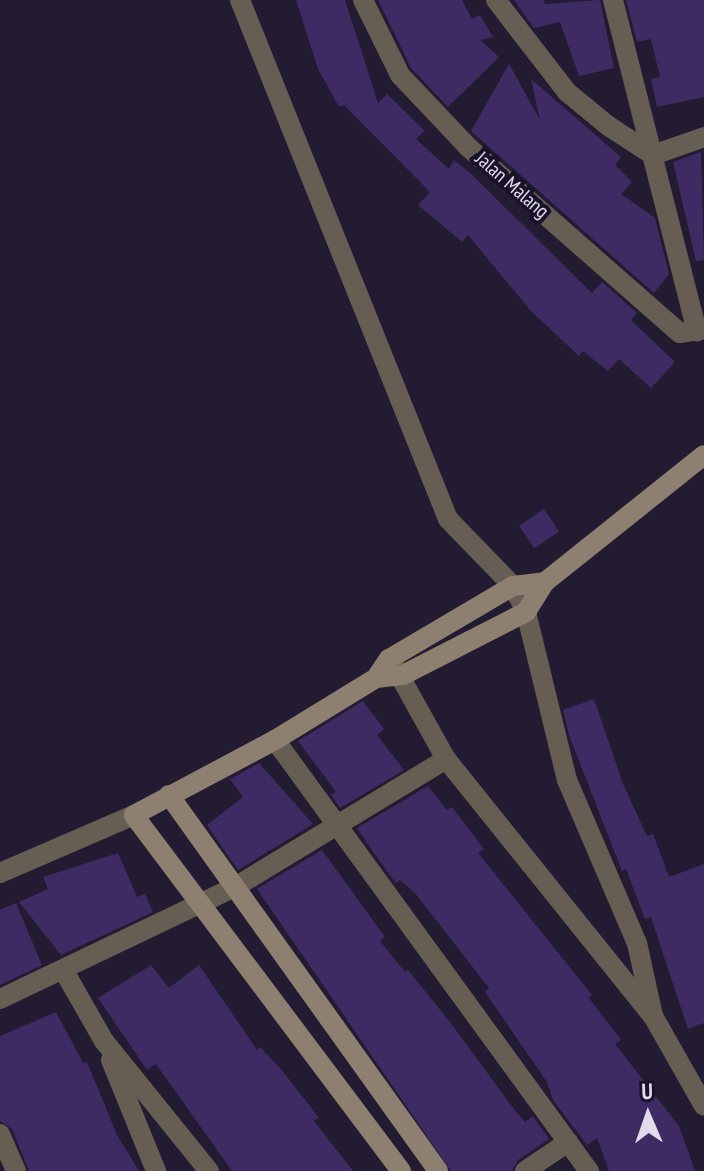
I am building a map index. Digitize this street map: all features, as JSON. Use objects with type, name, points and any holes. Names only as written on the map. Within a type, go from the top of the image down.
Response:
[{"type":"street","points":[[240,0],[448,519],[513,586],[526,612],[567,780],[637,943],[653,1016]]},
{"type":"street","name":"Jalan Malang","points":[[363,0],[387,54],[419,99],[680,333],[700,330]]},
{"type":"street","points":[[496,0],[567,92],[607,125],[653,155]]},
{"type":"street","points":[[613,0],[700,330]]},
{"type":"street","points":[[607,125],[638,103]]},
{"type":"street","points":[[653,155],[704,137]]},
{"type":"street","points":[[376,678],[403,675],[526,612],[545,582],[704,455]]},
{"type":"street","points":[[0,873],[134,815],[275,740],[376,678],[389,659],[513,586],[545,582]]},
{"type":"street","points":[[389,659],[403,675],[446,759],[653,1016],[704,1106]]},
{"type":"street","points":[[275,740],[336,828],[589,1171]]},
{"type":"street","points":[[0,999],[201,906],[336,828],[446,759]]},
{"type":"street","points":[[169,795],[438,1171]]},
{"type":"street","points":[[134,815],[401,1171]]},
{"type":"street","points":[[64,971],[104,1041],[156,1171]]},
{"type":"street","points":[[104,1041],[209,1171]]},
{"type":"street","points":[[0,1134],[16,1171]]},
{"type":"street","points":[[525,1171],[568,1142]]},
{"type":"building","points":[[296,0],[345,0],[378,103],[387,94],[425,131],[416,139],[449,169],[454,160],[469,172],[592,293],[602,282],[637,313],[631,320],[675,362],[651,388],[619,359],[608,371],[583,351],[579,356],[531,311],[468,235],[462,242],[418,205],[430,192],[344,105],[339,107],[318,69]]},
{"type":"building","points":[[378,0],[462,0],[472,19],[480,15],[493,37],[480,40],[499,57],[448,107],[411,68]]},
{"type":"building","points":[[514,0],[544,0],[545,4],[600,0],[614,68],[579,76],[560,22],[534,28]]},
{"type":"building","points":[[626,0],[704,0],[704,97],[657,107],[651,79],[660,77],[651,39],[637,42]]},
{"type":"building","points":[[509,64],[540,120],[531,79],[621,157],[615,165],[632,182],[621,194],[655,218],[669,274],[654,293],[471,131]]},
{"type":"building","points":[[701,152],[704,260],[696,261],[673,162]]},
{"type":"building","points":[[544,509],[559,531],[534,548],[519,526]]},
{"type":"building","points":[[594,699],[623,784],[647,836],[653,834],[669,877],[704,864],[704,1023],[688,1029],[651,917],[645,919],[626,869],[622,871],[569,735],[563,710]]},
{"type":"building","points":[[363,701],[384,729],[377,735],[404,770],[340,808],[331,795],[336,792],[298,741]]},
{"type":"building","points":[[259,763],[313,824],[238,870],[207,825],[243,797],[230,779]]},
{"type":"building","points":[[428,786],[447,810],[452,807],[484,849],[478,853],[592,995],[589,998],[621,1040],[615,1044],[679,1126],[695,1171],[609,1171],[597,1138],[587,1145],[553,1100],[547,1082],[485,992],[489,988],[415,893],[400,880],[396,883],[378,859],[357,828]]},
{"type":"building","points":[[322,850],[385,937],[380,941],[450,1022],[516,1112],[525,1122],[533,1116],[549,1139],[518,1160],[512,1171],[451,1171],[257,889]]},
{"type":"building","points":[[118,853],[137,897],[145,894],[153,912],[61,955],[19,902],[48,889],[43,877]]},
{"type":"building","points":[[16,903],[42,965],[0,985],[0,910]]},
{"type":"building","points":[[151,965],[169,988],[199,965],[257,1050],[260,1047],[281,1069],[319,1118],[314,1121],[353,1171],[232,1171],[156,1064],[147,1070],[98,998]]},
{"type":"building","points":[[56,1012],[83,1063],[87,1062],[117,1135],[139,1171],[29,1171],[12,1129],[0,1121],[0,1036]]}]
